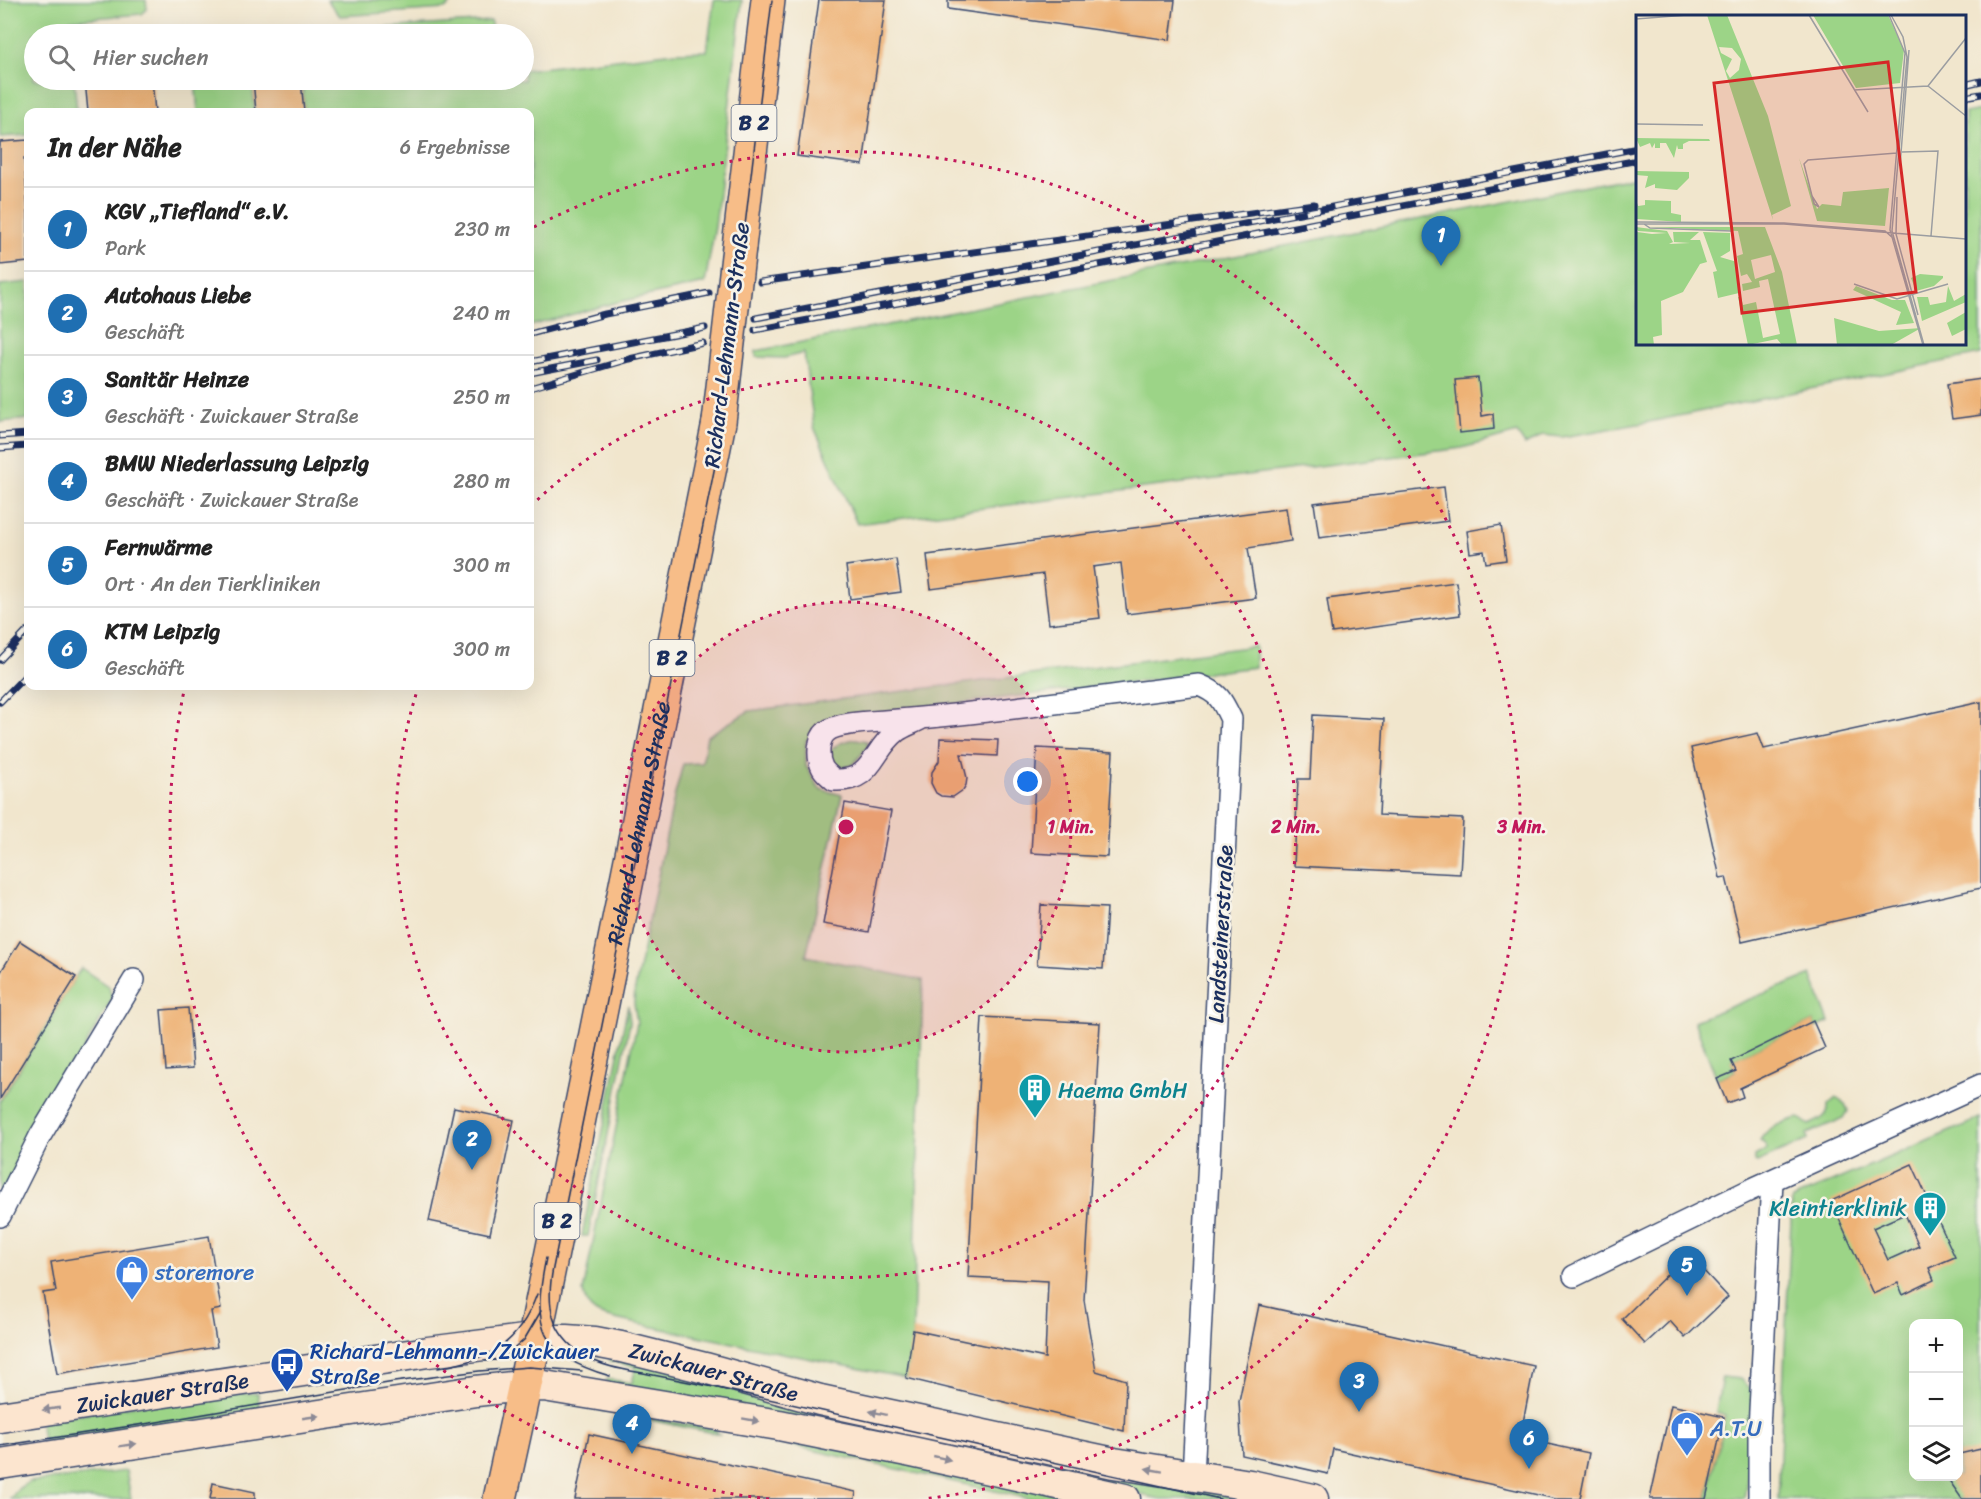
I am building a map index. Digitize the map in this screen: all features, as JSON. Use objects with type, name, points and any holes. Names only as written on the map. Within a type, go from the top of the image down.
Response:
[{"type":"main road","name":"Richard-Lehmann-Straße","points":[[500,1499],[525,1386],[719,422],[768,0]]},
{"type":"main road","name":"Zwickauer Straße","points":[[0,1417],[393,1357],[534,1340],[566,1340],[607,1344],[820,1400],[1114,1463],[1250,1485],[1313,1499]]},
{"type":"main road","name":"Zwickauer Straße","points":[[0,1464],[476,1391],[525,1386],[564,1388],[756,1420],[1125,1499]]},
{"type":"street","name":"Landsteinerstraße","points":[[922,718],[896,732],[866,770],[854,779],[834,780],[822,768],[819,758],[820,748],[822,738],[827,731],[855,724],[1199,685],[1213,691],[1218,696],[1230,719],[1193,1476]]},
{"type":"street","points":[[0,1216],[40,1136],[134,980]]},
{"type":"street","points":[[1574,1276],[1772,1181],[1981,1085]]},
{"type":"street","points":[[1760,1499],[1759,1429],[1772,1181]]},
{"type":"green space","points":[[0,0],[146,0],[147,9],[142,14],[69,20],[69,24],[24,24],[24,90],[75,90],[77,108],[24,108],[24,135],[0,137]]},
{"type":"green space","points":[[327,0],[455,0],[445,9],[340,16]]},
{"type":"green space","points":[[714,0],[742,0],[715,227],[705,283],[614,303],[534,325],[534,108],[304,108],[303,90],[534,90],[534,69],[676,52],[707,51]]},
{"type":"green space","points":[[491,21],[491,24],[445,24]]},
{"type":"green space","points":[[196,90],[253,90],[255,108],[198,108]]},
{"type":"green space","points":[[1981,110],[1981,354],[1644,423],[1562,437],[1543,435],[1525,445],[1517,433],[1462,448],[857,524],[814,427],[804,353],[784,358],[756,357],[756,351],[1636,176],[1636,345],[1966,345],[1966,113]]},
{"type":"green space","points":[[24,282],[24,419],[0,422],[0,285]]},
{"type":"green space","points":[[1255,646],[1255,667],[841,718],[821,724],[806,741],[806,766],[820,789],[842,795],[806,956],[923,980],[913,1330],[906,1378],[624,1321],[598,1314],[589,1306],[583,1292],[637,1023],[634,1003],[635,989],[674,798],[683,764],[702,763],[707,736],[749,711]]},
{"type":"green space","points":[[856,739],[867,741],[868,746],[853,765],[843,768],[830,758],[832,749],[836,746]]},
{"type":"green space","points":[[81,968],[109,987],[112,999],[0,1196],[0,1101]]},
{"type":"green space","points":[[1811,975],[1829,1022],[1816,1028],[1813,1021],[1731,1061],[1735,1071],[1717,1079],[1694,1021]]},
{"type":"green space","points":[[628,1005],[630,1022],[588,1236],[582,1236]]},
{"type":"green space","points":[[1836,1098],[1845,1104],[1848,1111],[1844,1118],[1807,1134],[1808,1140],[1755,1161],[1755,1156],[1767,1149],[1760,1141],[1766,1132],[1782,1123],[1799,1118],[1809,1125],[1823,1118],[1828,1105]]},
{"type":"green space","points":[[1981,1118],[1981,1499],[1778,1499],[1792,1199]]},
{"type":"green space","points":[[612,1354],[1239,1498],[1161,1499],[605,1387],[607,1379],[632,1383],[636,1367],[610,1361]]},
{"type":"green space","points":[[1722,1377],[1740,1379],[1754,1393],[1750,1460],[1744,1499],[1707,1499],[1725,1415],[1716,1413]]},
{"type":"green space","points":[[258,1393],[259,1409],[45,1452],[40,1420],[199,1396],[200,1402],[205,1402],[204,1395]]},
{"type":"green space","points":[[600,1410],[715,1429],[719,1434]]},
{"type":"green space","points":[[786,1439],[1089,1499],[1031,1499],[785,1444]]},
{"type":"green space","points":[[126,1471],[131,1499],[10,1499],[19,1488],[29,1482]]},
{"type":"building","points":[[819,0],[886,0],[863,165],[797,156]]},
{"type":"building","points":[[948,0],[1175,0],[1170,40],[948,9]]},
{"type":"building","points":[[86,90],[153,90],[155,108],[88,108]]},
{"type":"building","points":[[254,90],[302,90],[304,108],[256,108]]},
{"type":"building","points":[[24,140],[24,262],[0,265],[0,142]]},
{"type":"building","points":[[1478,378],[1482,416],[1493,414],[1494,429],[1460,433],[1455,380]]},
{"type":"building","points":[[1981,379],[1981,415],[1952,419],[1947,384]]},
{"type":"building","points":[[1444,487],[1448,521],[1319,538],[1314,503]]},
{"type":"building","points":[[1286,508],[1291,541],[1248,548],[1256,598],[1127,614],[1121,563],[1093,567],[1100,618],[1049,624],[1043,574],[931,589],[927,555]]},
{"type":"building","points":[[1501,525],[1506,560],[1486,563],[1484,551],[1470,553],[1467,531]]},
{"type":"building","points":[[896,559],[901,592],[850,599],[846,566]]},
{"type":"building","points":[[1456,582],[1460,615],[1332,633],[1327,599]]},
{"type":"building","points":[[1981,702],[1981,888],[1742,942],[1726,877],[1720,878],[1691,748],[1758,733],[1764,749]]},
{"type":"building","points":[[1313,715],[1384,719],[1379,815],[1463,819],[1460,874],[1294,866],[1298,779],[1310,779]]},
{"type":"building","points":[[940,738],[998,740],[997,756],[961,754],[967,778],[966,785],[953,797],[936,793],[931,783],[932,772],[939,761]]},
{"type":"building","points":[[1037,748],[1113,752],[1107,857],[1031,853]]},
{"type":"building","points":[[845,803],[891,811],[869,932],[823,924]]},
{"type":"building","points":[[1041,905],[1107,908],[1103,969],[1037,965]]},
{"type":"building","points":[[20,941],[76,977],[0,1099],[0,973]]},
{"type":"building","points":[[188,1008],[193,1068],[166,1070],[161,1010]]},
{"type":"building","points":[[982,1017],[1100,1023],[1084,1300],[1096,1371],[1126,1380],[1124,1431],[906,1378],[913,1330],[1045,1358],[1048,1281],[968,1277]]},
{"type":"building","points":[[1813,1021],[1825,1048],[1740,1088],[1743,1097],[1727,1103],[1717,1079],[1736,1071],[1731,1061]]},
{"type":"building","points":[[454,1107],[514,1120],[490,1234],[429,1221]]},
{"type":"building","name":"Kleintierklinik","points":[[1912,1164],[1955,1257],[1929,1268],[1934,1280],[1903,1295],[1898,1283],[1873,1294],[1831,1201]],"holes":[[[1905,1214],[1919,1246],[1888,1260],[1873,1228]]]},
{"type":"building","name":"storemore","points":[[209,1236],[221,1309],[211,1311],[217,1347],[57,1374],[43,1293],[56,1291],[51,1262]]},
{"type":"building","points":[[1688,1254],[1728,1297],[1685,1338],[1670,1321],[1645,1344],[1622,1319]]},
{"type":"building","points":[[1259,1305],[1534,1366],[1520,1438],[1589,1453],[1580,1499],[1556,1499],[1333,1449],[1328,1474],[1242,1455],[1239,1401]]},
{"type":"building","name":"A.T.U","points":[[1671,1405],[1724,1417],[1706,1499],[1650,1499]]},
{"type":"building","points":[[589,1434],[856,1492],[855,1499],[575,1499]]},
{"type":"building","points":[[1981,1449],[1981,1499],[1962,1499],[1949,1481],[1963,1481],[1963,1453]]},
{"type":"building","points":[[213,1483],[255,1492],[255,1499],[210,1499]]},
{"type":"tram line","points":[[772,0],[718,451],[553,1268],[550,1294],[553,1317],[563,1337],[572,1346],[590,1359],[614,1368],[729,1390],[1220,1499]]},
{"type":"tram line","points":[[546,1258],[540,1302],[541,1320],[546,1335],[554,1347],[568,1358],[586,1368],[610,1376]]},
{"type":"tram line","points":[[438,1368],[473,1360],[500,1347],[521,1326],[537,1294]]},
{"type":"tram line","points":[[502,1359],[524,1340],[541,1311]]},
{"type":"tram line","points":[[485,1361],[531,1357],[569,1359]]},
{"type":"tram line","points":[[0,1446],[394,1382],[479,1371],[529,1367],[582,1371]]},
{"type":"railway","points":[[1966,85],[1981,81]]},
{"type":"railway","points":[[1966,97],[1981,94]]},
{"type":"railway","points":[[756,318],[1636,148]]},
{"type":"railway","points":[[755,330],[1636,160]]},
{"type":"railway","points":[[760,282],[1314,204]]},
{"type":"railway","points":[[534,333],[605,314],[709,293]]},
{"type":"railway","points":[[534,361],[705,328]]},
{"type":"railway","points":[[534,387],[629,359],[703,343]]},
{"type":"railway","points":[[534,372],[597,360]]},
{"type":"railway","points":[[0,436],[24,434]]},
{"type":"railway","points":[[0,448],[24,446]]},
{"type":"railway","points":[[0,660],[24,634]]},
{"type":"railway","points":[[0,702],[24,677]]},
{"type":"place","name":"KGV „Tiefland“ e.V.","points":[[1441,266]]},
{"type":"place","name":"Haema GmbH","points":[[1035,1119]]},
{"type":"place","name":"Autohaus Liebe","points":[[472,1170]]},
{"type":"place","name":"Kleintierklinik","points":[[1930,1237]]},
{"type":"place","name":"Fernwärme","points":[[1687,1296]]},
{"type":"place","name":"storemore","points":[[132,1301]]},
{"type":"place","name":"Richard-Lehmann-/Zwickauer Straße","points":[[287,1393]]},
{"type":"place","name":"Sanitär Heinze","points":[[1359,1412]]},
{"type":"place","name":"BMW Niederlassung Leipzig","points":[[632,1454]]},
{"type":"place","name":"A.T.U","points":[[1687,1457]]},
{"type":"place","name":"KTM Leipzig","points":[[1529,1469]]}]
